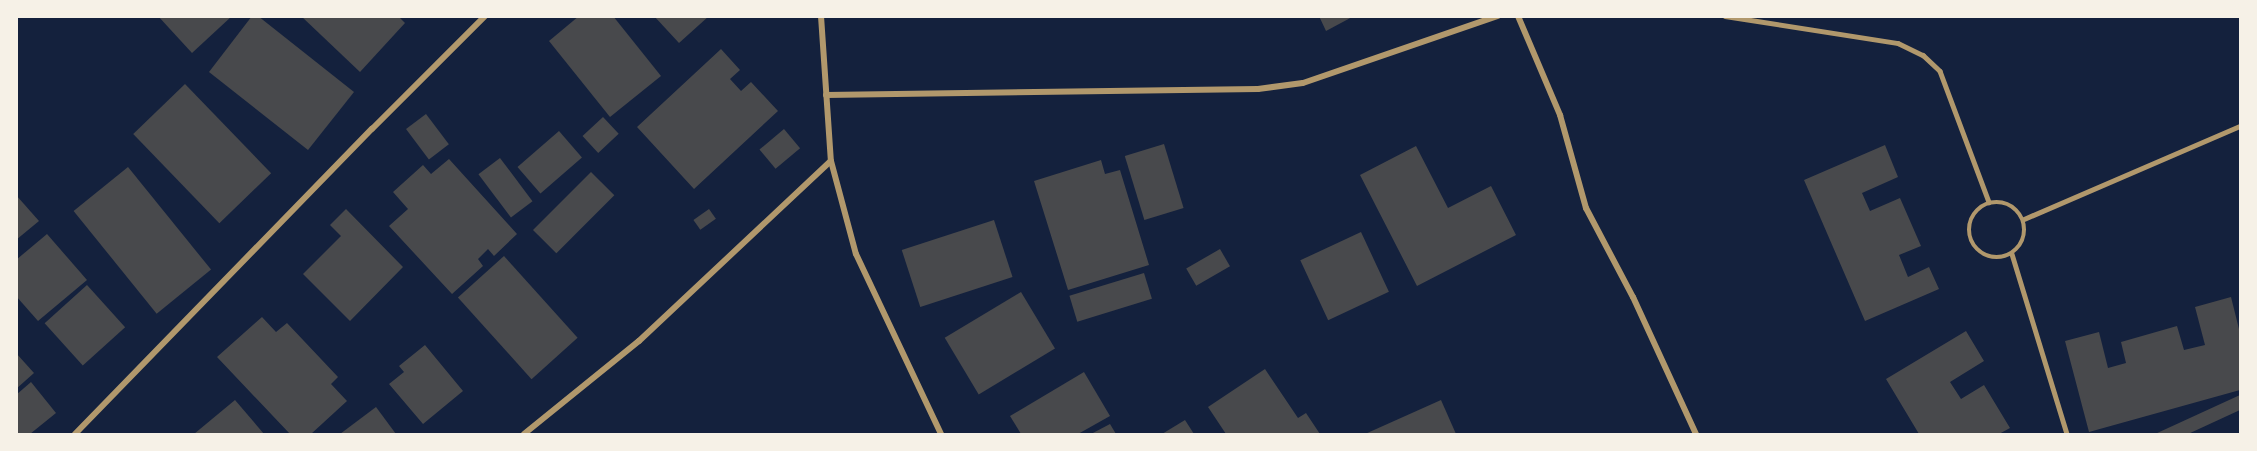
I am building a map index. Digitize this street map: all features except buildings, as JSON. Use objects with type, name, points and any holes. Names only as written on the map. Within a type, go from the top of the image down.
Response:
[{"type":"street","points":[[75,435],[372,129],[486,16]]},
{"type":"street","points":[[821,16],[831,161],[856,254],[941,435]]},
{"type":"street","points":[[826,95],[1258,90],[1303,83],[1498,16]]},
{"type":"street","points":[[1518,16],[1560,115],[1586,208],[1633,297],[1696,435]]},
{"type":"street","points":[[524,435],[639,340],[831,161]]},
{"type":"lane","points":[[1725,16],[1898,43],[1923,54],[1940,71],[1989,202]]},
{"type":"lane","points":[[2024,219],[2241,126]]},
{"type":"lane","points":[[1989,202],[2010,203],[2024,219],[2026,232],[2022,244],[2013,254],[1991,258],[1974,246],[1968,226],[1979,207],[1989,202]]},
{"type":"lane","points":[[2013,254],[2067,435]]}]
